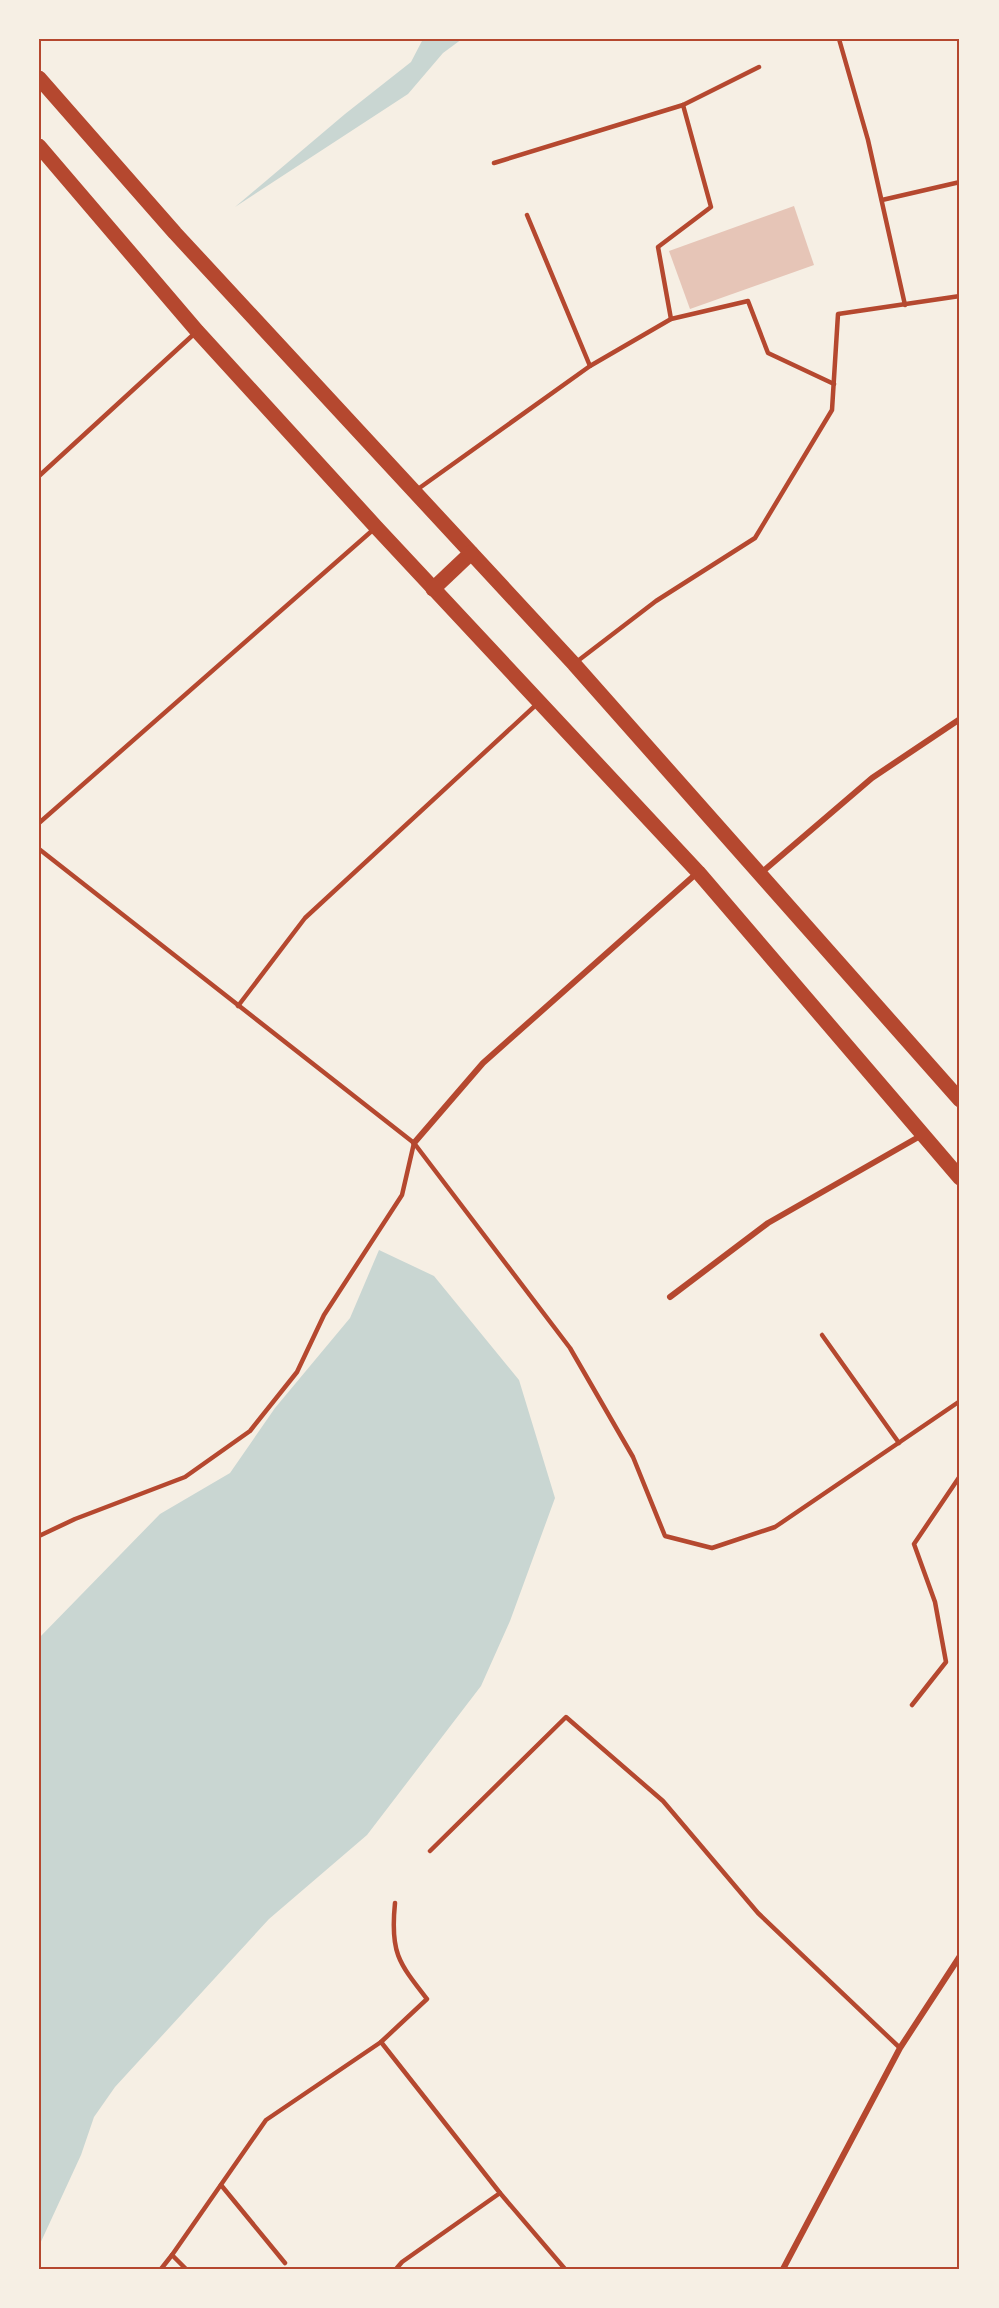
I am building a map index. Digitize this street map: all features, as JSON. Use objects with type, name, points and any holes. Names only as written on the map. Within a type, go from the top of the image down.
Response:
[{"type":"main road","points":[[39,78],[182,241],[574,664],[960,1100]]},
{"type":"main road","points":[[39,146],[197,331],[433,589],[698,872],[960,1178]]},
{"type":"main road","points":[[433,589],[471,554]]},
{"type":"street","points":[[761,874],[872,778],[960,719]]},
{"type":"street","points":[[414,1143],[483,1063],[698,872]]},
{"type":"street","points":[[669,1297],[768,1223],[922,1135]]},
{"type":"street","points":[[783,2269],[900,2048],[960,1956]]},
{"type":"lane","points":[[839,39],[882,200],[905,305]]},
{"type":"lane","points":[[494,164],[683,105],[759,67]]},
{"type":"lane","points":[[671,319],[658,247],[711,207],[683,105]]},
{"type":"lane","points":[[882,200],[960,182]]},
{"type":"lane","points":[[527,215],[590,366]]},
{"type":"lane","points":[[574,664],[656,601],[755,538],[832,410],[838,314],[960,297]]},
{"type":"lane","points":[[414,492],[590,366],[671,319],[748,301],[768,353],[834,384]]},
{"type":"lane","points":[[39,476],[197,331]]},
{"type":"lane","points":[[39,823],[376,527]]},
{"type":"lane","points":[[238,1006],[305,918],[539,703]]},
{"type":"lane","points":[[39,849],[414,1143],[570,1348],[633,1457],[665,1536],[712,1548],[775,1527],[960,1401]]},
{"type":"lane","points":[[39,1536],[75,1519],[185,1477],[250,1431],[297,1372],[324,1315],[402,1195],[414,1143]]},
{"type":"lane","points":[[822,1335],[898,1443]]},
{"type":"lane","points":[[912,1705],[946,1662],[935,1602],[914,1544],[960,1476]]},
{"type":"lane","points":[[430,1851],[566,1717],[663,1801],[758,1913],[900,2048]]},
{"type":"lane","points":[[161,2269],[266,2120],[381,2042],[428,1999],[409,1976],[395,1951],[395,1903]]},
{"type":"lane","points":[[381,2042],[500,2193],[565,2269]]},
{"type":"lane","points":[[221,2185],[285,2264]]},
{"type":"lane","points":[[396,2269],[402,2262],[500,2193]]},
{"type":"lane","points":[[172,2255],[186,2269]]},
{"type":"shaded area","points":[[423,39],[462,39],[443,53],[408,94],[235,207],[345,114],[411,62]]},
{"type":"shaded area","points":[[379,1250],[434,1276],[519,1380],[555,1498],[510,1621],[481,1686],[367,1835],[269,1919],[115,2087],[94,2117],[81,2155],[39,2246],[39,1638],[160,1514],[230,1473],[275,1408],[350,1318]]},
{"type":"building","points":[[794,206],[814,265],[690,309],[669,251]]}]
